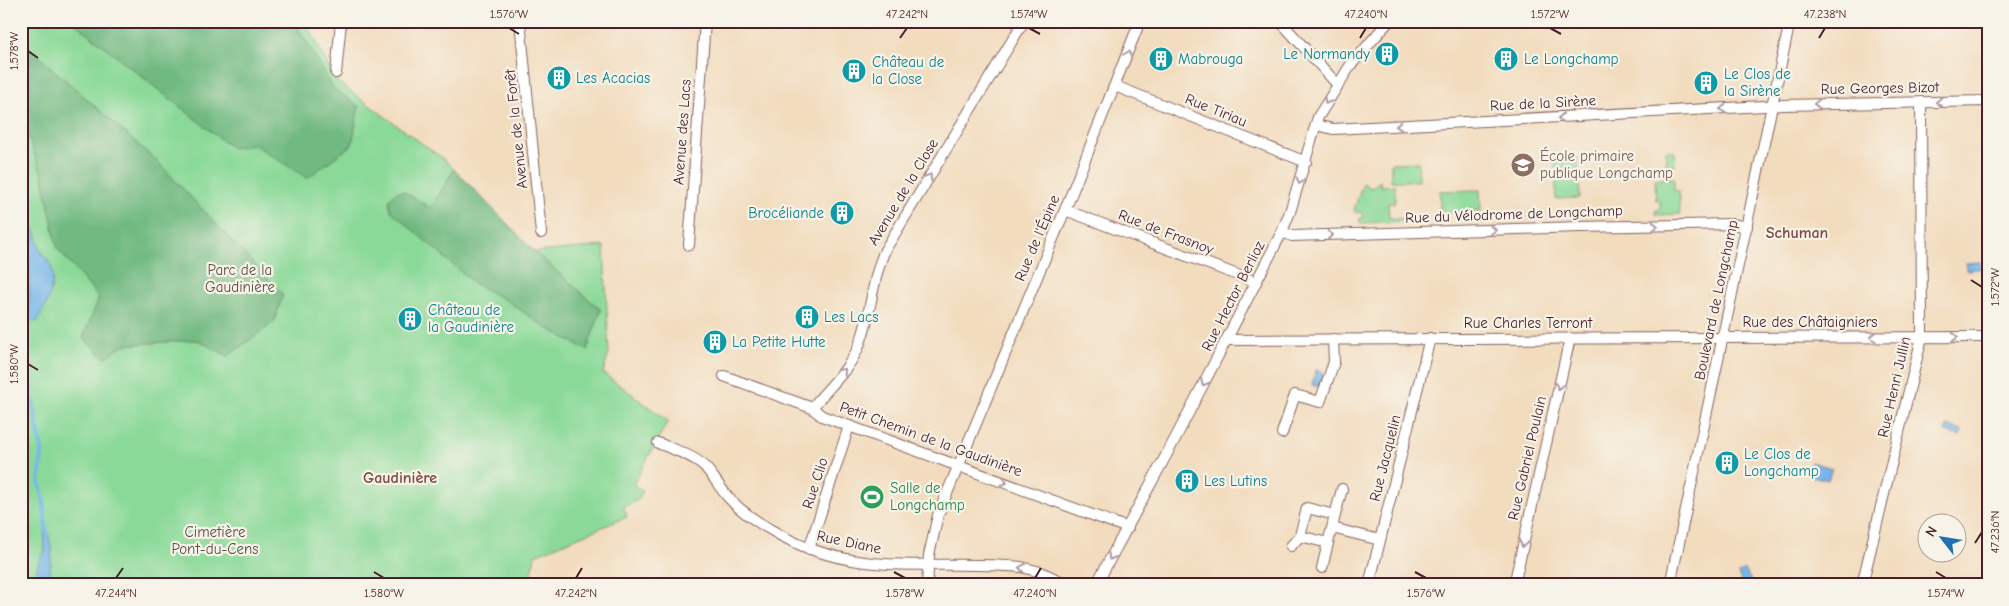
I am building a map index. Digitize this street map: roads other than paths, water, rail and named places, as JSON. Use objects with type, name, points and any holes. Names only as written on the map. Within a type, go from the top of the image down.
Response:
[{"type":"street","points":[[336,72],[341,21]]},
{"type":"street","name":"Avenue de la Forêt","points":[[520,21],[541,233]]},
{"type":"street","name":"Avenue des Lacs","points":[[689,245],[705,21]]},
{"type":"street","name":"Avenue de la Close","points":[[812,408],[848,366],[854,356],[866,326],[873,284],[885,250],[1024,21]]},
{"type":"street","name":"Rue de l'Épine","points":[[927,585],[928,555],[938,514],[1065,210],[1140,21]]},
{"type":"street","points":[[1280,21],[1337,84]]},
{"type":"street","name":"Rue Hector Berlioz","points":[[1096,585],[1128,528],[1282,232],[1306,162],[1318,117],[1337,84],[1365,46],[1389,21]]},
{"type":"street","name":"Boulevard de Longchamp","points":[[1670,585],[1790,21]]},
{"type":"street","name":"Rue Tiriau","points":[[1115,86],[1306,162]]},
{"type":"street","name":"Rue Georges Bizot","points":[[1772,106],[1988,101]]},
{"type":"street","name":"Rue Henri Jullin","points":[[1862,585],[1922,337],[1921,102]]},
{"type":"street","name":"Rue de la Sirène","points":[[1316,125],[1333,129],[1772,106]]},
{"type":"street","name":"Rue de Frasnoy","points":[[1065,210],[1256,282]]},
{"type":"street","name":"Rue du Vélodrome de Longchamp","points":[[1282,232],[1292,236],[1580,227],[1732,224],[1746,227]]},
{"type":"street","name":"Rue des Châtaigniers","points":[[1723,337],[1988,337]]},
{"type":"street","name":"Rue Charles Terront","points":[[1227,340],[1723,337]]},
{"type":"street","name":"Rue Jacquelin","points":[[1369,585],[1430,338]]},
{"type":"street","name":"Rue Gabriel Poulain","points":[[1514,585],[1570,338]]},
{"type":"street","points":[[1282,434],[1295,395],[1320,402],[1334,362],[1333,339]]},
{"type":"street","name":"Petit Chemin de la Gaudinière","points":[[724,376],[812,408],[822,416],[1128,528]]},
{"type":"street","name":"Rue Clio","points":[[809,548],[849,426]]},
{"type":"street","name":"Rue Diane","points":[[658,443],[700,462],[729,498],[742,510],[771,530],[809,548],[846,559],[869,563],[1021,567],[1041,572],[1068,585]]},
{"type":"street","points":[[1322,568],[1342,489]]},
{"type":"street","points":[[1291,546],[1300,536],[1307,508],[1335,515]]},
{"type":"street","points":[[1332,528],[1380,540]]},
{"type":"street","points":[[1300,536],[1328,543]]},
{"type":"water","points":[[21,176],[30,209],[30,224],[36,234],[40,249],[51,266],[53,276],[49,297],[37,322],[28,317],[30,274],[23,237]]},
{"type":"water","points":[[1980,262],[1980,269],[1966,270],[1966,263]]},
{"type":"water","points":[[1316,370],[1323,372],[1319,387],[1312,385]]},
{"type":"water","points":[[1947,426],[1962,430],[1960,436],[1945,432]]},
{"type":"water","points":[[1811,462],[1832,468],[1828,480],[1808,475]]},
{"type":"water","points":[[44,533],[48,533],[52,549],[49,585],[38,585],[40,577],[36,572],[40,558],[45,551]]},
{"type":"water","points":[[1745,570],[1751,581],[1743,585],[1738,574]]},
{"type":"waterway","points":[[32,317],[26,330],[23,345],[42,452],[39,482],[43,496],[47,538]]},
{"type":"place","name":"Le Normandy","points":[[1387,54]]},
{"type":"place","name":"Mabrouga","points":[[1161,59]]},
{"type":"place","name":"Le Longchamp","points":[[1506,59]]},
{"type":"place","name":"Château de la Close","points":[[854,71]]},
{"type":"place","name":"Les Acacias","points":[[559,78]]},
{"type":"place","name":"Le Clos de la Sirène","points":[[1706,83]]},
{"type":"place","name":"École primaire publique Longchamp","points":[[1523,165]]},
{"type":"place","name":"Brocéliande","points":[[842,213]]},
{"type":"place","name":"Les Lacs","points":[[807,317]]},
{"type":"place","name":"Château de la Gaudinière","points":[[410,319]]},
{"type":"place","name":"La Petite Hutte","points":[[715,342]]},
{"type":"place","name":"Le Clos de Longchamp","points":[[1727,463]]},
{"type":"place","name":"Les Lutins","points":[[1187,481]]},
{"type":"place","name":"Salle de Longchamp","points":[[872,497]]},
{"type":"district","name":"Schuman","points":[[1797,233]]},
{"type":"district","name":"Gaudinière","points":[[400,478]]},
{"type":"park label","name":"Parc de la Gaudinière","points":[[240,278]]},
{"type":"park label","name":"Cimetière Pont-du-Cens","points":[[215,540]]}]
